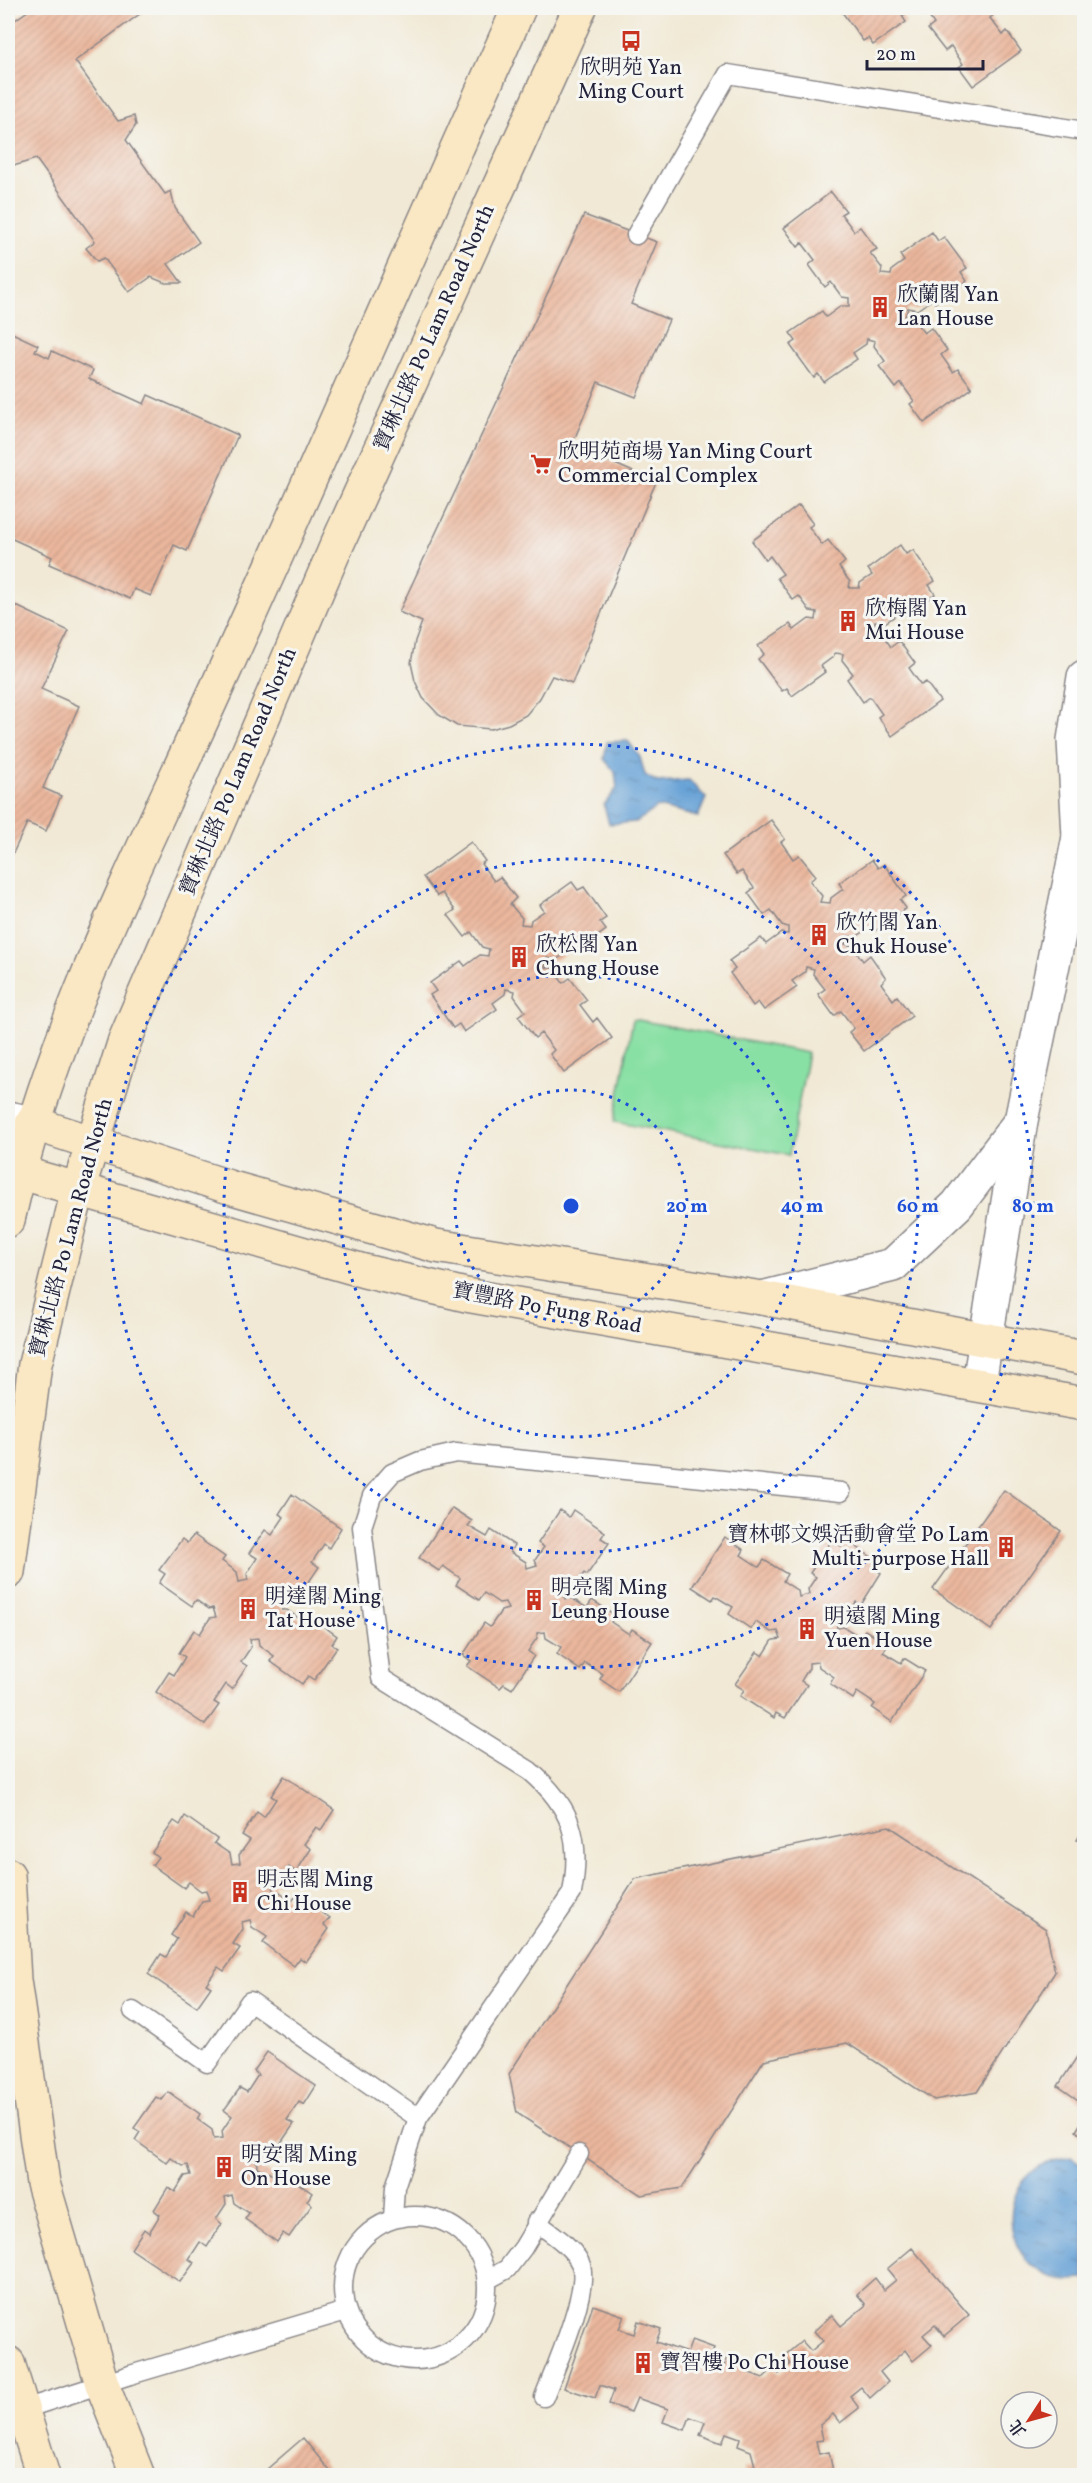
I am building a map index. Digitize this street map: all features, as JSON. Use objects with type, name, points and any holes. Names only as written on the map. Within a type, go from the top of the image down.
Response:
[{"type":"main road","points":[[8,1220],[20,1121],[56,1052],[111,921],[325,448],[519,8]]},
{"type":"main road","name":"寶琳北路 Po Lam Road North","points":[[8,1572],[35,1364],[78,1190],[124,1040],[321,580],[580,8]]},
{"type":"main road","name":"寶豐路 Po Fung Road","points":[[20,1121],[93,1142],[229,1187],[436,1246],[762,1298],[1084,1358]]},
{"type":"main road","name":"寶豐路 Po Fung Road","points":[[13,1170],[364,1271],[466,1295],[564,1315],[979,1383],[1084,1404]]},
{"type":"main road","points":[[8,1875],[14,1980],[43,2183],[102,2384],[138,2475]]},
{"type":"main road","points":[[8,2363],[43,2475]]},
{"type":"street","points":[[979,1383],[1021,1121],[1083,833],[1074,741],[1084,677]]},
{"type":"street","points":[[762,1298],[893,1266],[957,1205],[1021,1121]]},
{"type":"lane","points":[[636,235],[728,74],[1084,131]]},
{"type":"lane","points":[[393,2218],[395,2187],[418,2118],[572,1893],[577,1865],[575,1838],[566,1812],[551,1789],[530,1771],[381,1678],[362,1527],[372,1496],[392,1473],[420,1461],[456,1453],[841,1492]]},
{"type":"lane","points":[[133,2011],[207,2063],[250,2001],[418,2118]]},
{"type":"lane","points":[[487,2280],[507,2269],[523,2248],[536,2222],[579,2154]]},
{"type":"lane","points":[[416,2215],[436,2218],[454,2227],[470,2240],[480,2257],[487,2280],[486,2304],[477,2326],[462,2343],[442,2356],[419,2361],[395,2358],[374,2348],[357,2332],[346,2311],[342,2291],[344,2270],[352,2250],[377,2226],[393,2218],[416,2215]]},
{"type":"lane","points":[[536,2222],[565,2244],[581,2265],[582,2293],[544,2397]]},
{"type":"lane","points":[[21,2410],[346,2311]]},
{"type":"green space","points":[[633,1019],[808,1053],[789,1155],[614,1122]]},
{"type":"water","points":[[628,741],[640,757],[645,775],[657,782],[689,780],[706,798],[698,817],[658,807],[636,822],[609,824],[604,805],[617,788],[615,772],[604,759],[607,742]]},
{"type":"water","points":[[1071,2157],[1084,2166],[1084,2279],[1067,2280],[1044,2274],[1031,2264],[1020,2251],[1014,2237],[1011,2220],[1013,2204],[1019,2188],[1029,2174],[1043,2165]]},
{"type":"building","points":[[32,8],[148,8],[75,61],[118,121],[134,116],[136,125],[126,140],[165,194],[171,191],[175,208],[199,242],[168,264],[182,283],[165,283],[151,277],[129,292],[104,258],[97,261],[86,248],[95,241],[36,159],[17,165],[8,163],[8,25]]},
{"type":"building","points":[[839,8],[913,8],[902,16],[906,22],[873,45],[868,38],[863,41]]},
{"type":"building","points":[[923,8],[992,8],[996,13],[990,18],[1003,35],[1007,31],[1021,51],[973,86],[959,67],[963,64],[951,46],[945,51],[928,29],[934,24]]},
{"type":"building","name":"欣蘭閣 Yan Lan House","points":[[831,192],[846,211],[841,214],[854,231],[860,227],[877,249],[870,253],[882,268],[881,274],[891,275],[892,270],[904,261],[900,255],[932,232],[938,241],[944,237],[967,268],[961,272],[967,281],[935,303],[933,299],[917,310],[908,308],[905,317],[912,318],[924,333],[931,328],[947,350],[941,355],[953,372],[958,369],[972,388],[924,423],[910,404],[914,401],[901,383],[896,388],[879,366],[885,361],[874,346],[875,341],[867,339],[866,344],[853,353],[857,359],[824,382],[818,374],[814,378],[790,345],[796,341],[790,333],[822,311],[826,317],[841,306],[849,306],[849,298],[842,297],[831,282],[825,287],[809,265],[815,260],[802,243],[798,247],[784,228]]},
{"type":"building","name":"欣明苑商場 Yan Ming Court Commercial Complex","points":[[584,215],[657,242],[631,304],[669,320],[636,397],[598,382],[572,445],[656,482],[572,683],[552,676],[540,698],[526,715],[509,724],[491,729],[457,726],[439,715],[423,698],[415,681],[411,663],[415,641],[422,622],[399,612]]},
{"type":"building","points":[[8,331],[38,345],[35,351],[49,358],[52,351],[93,370],[89,379],[144,404],[148,395],[238,435],[187,551],[174,545],[151,596],[134,589],[130,599],[49,564],[52,557],[8,537]]},
{"type":"building","name":"欣梅閣 Yan Mui House","points":[[799,505],[813,524],[809,527],[822,545],[828,540],[845,562],[839,567],[850,582],[849,588],[859,588],[860,583],[872,575],[868,569],[900,545],[906,554],[913,550],[935,581],[929,585],[935,594],[903,616],[901,612],[885,623],[875,621],[874,630],[880,631],[891,647],[899,641],[915,663],[909,668],[921,685],[926,682],[940,701],[892,736],[878,717],[882,714],[870,697],[863,702],[847,679],[853,674],[842,660],[843,654],[835,653],[821,666],[825,672],[792,696],[787,688],[782,691],[758,659],[764,654],[758,646],[790,624],[794,630],[809,619],[816,620],[817,612],[810,611],[799,596],[793,600],[777,578],[783,574],[770,556],[766,560],[752,541]]},
{"type":"building","points":[[8,602],[69,631],[41,689],[79,706],[43,788],[61,796],[46,831],[27,823],[9,862]]},
{"type":"building","name":"欣竹閣 Yan Chuk House","points":[[771,820],[785,839],[781,842],[793,859],[799,855],[816,876],[810,881],[822,896],[820,902],[830,903],[831,898],[843,889],[839,883],[872,860],[878,868],[884,864],[906,896],[900,900],[906,908],[875,931],[872,926],[856,937],[847,936],[845,944],[852,946],[863,961],[870,955],[886,978],[881,983],[893,1000],[897,996],[912,1016],[864,1051],[849,1032],[854,1028],[841,1011],[834,1016],[818,994],[825,989],[813,974],[814,969],[806,967],[805,972],[792,981],[797,987],[764,1010],[758,1002],[753,1006],[730,973],[735,969],[729,961],[761,938],[766,944],[781,933],[788,934],[788,927],[782,925],[771,910],[764,915],[748,893],[754,888],[742,871],[737,874],[723,855]]},
{"type":"building","name":"欣松閣 Yan Chung House","points":[[471,842],[485,861],[481,864],[494,881],[500,877],[516,898],[510,904],[522,918],[521,924],[530,925],[531,920],[544,911],[540,905],[572,882],[578,890],[584,887],[606,918],[600,922],[606,930],[575,953],[572,949],[556,960],[547,958],[545,967],[552,968],[563,983],[570,978],[587,1000],[580,1005],[593,1022],[597,1018],[612,1038],[564,1073],[550,1054],[554,1050],[541,1033],[535,1038],[518,1016],[525,1011],[514,996],[515,991],[506,989],[505,994],[493,1003],[497,1009],[464,1032],[459,1024],[453,1028],[430,995],[436,991],[430,983],[461,961],[465,966],[480,955],[488,956],[489,949],[482,947],[471,932],[465,937],[448,915],[455,910],[442,893],[437,896],[423,877]]},
{"type":"building","name":"寶林邨文娛活動會堂 Po Lam Multi-purpose Hall","points":[[1004,1490],[1061,1531],[991,1630],[933,1589]]},
{"type":"building","name":"明達閣 Ming Tat House","points":[[292,1494],[341,1528],[329,1548],[324,1544],[312,1562],[319,1567],[304,1589],[296,1585],[286,1600],[281,1601],[282,1610],[287,1610],[300,1619],[304,1612],[337,1636],[332,1644],[337,1647],[314,1680],[308,1676],[302,1684],[270,1661],[274,1656],[259,1645],[258,1638],[250,1639],[251,1647],[241,1662],[247,1666],[232,1689],[226,1684],[214,1702],[219,1705],[205,1725],[156,1692],[169,1672],[174,1675],[185,1657],[179,1653],[194,1630],[200,1634],[210,1618],[216,1617],[213,1608],[209,1609],[196,1600],[192,1606],[159,1583],[165,1574],[159,1570],[182,1539],[187,1543],[194,1535],[225,1557],[222,1561],[237,1572],[239,1582],[248,1580],[247,1574],[257,1558],[249,1553],[265,1530],[272,1535],[284,1517],[279,1514]]},
{"type":"building","name":"明亮閣 Ming Leung House","points":[[452,1508],[472,1521],[468,1526],[487,1537],[491,1530],[514,1545],[510,1552],[526,1562],[527,1568],[537,1565],[535,1560],[544,1547],[538,1543],[560,1510],[569,1517],[573,1510],[605,1532],[601,1538],[609,1543],[587,1575],[584,1573],[573,1588],[563,1590],[565,1599],[571,1598],[587,1608],[592,1600],[615,1615],[611,1622],[629,1634],[632,1629],[652,1642],[619,1692],[600,1679],[603,1674],[585,1663],[580,1670],[557,1654],[561,1647],[546,1638],[545,1632],[537,1633],[537,1638],[528,1651],[534,1656],[512,1689],[504,1684],[500,1688],[467,1666],[471,1661],[463,1655],[484,1623],[490,1627],[501,1611],[508,1609],[505,1602],[499,1603],[484,1593],[479,1600],[456,1585],[460,1578],[443,1566],[439,1571],[419,1558]]},
{"type":"building","name":"明遠閣 Ming Yuen House","points":[[725,1537],[744,1550],[741,1555],[759,1567],[764,1560],[787,1574],[783,1581],[798,1591],[799,1597],[809,1594],[808,1589],[816,1577],[810,1573],[832,1540],[841,1546],[845,1539],[877,1561],[873,1567],[881,1573],[861,1605],[856,1602],[846,1618],[836,1619],[837,1628],[844,1627],[860,1637],[865,1630],[888,1645],[883,1652],[901,1663],[904,1658],[925,1671],[892,1722],[872,1708],[875,1704],[857,1692],[853,1699],[830,1684],[834,1677],[819,1667],[818,1662],[809,1663],[809,1668],[801,1681],[807,1685],[785,1718],[776,1713],[774,1718],[740,1696],[744,1690],[735,1684],[757,1652],[763,1656],[773,1640],[781,1639],[778,1631],[771,1632],[756,1622],[751,1629],[729,1614],[733,1607],[715,1596],[712,1600],[692,1587]]},
{"type":"building","name":"明志閣 Ming Chi House","points":[[284,1776],[334,1810],[321,1830],[316,1827],[304,1844],[311,1849],[296,1872],[289,1867],[279,1883],[273,1883],[274,1892],[280,1892],[292,1901],[297,1895],[330,1918],[324,1925],[329,1929],[306,1962],[300,1958],[294,1966],[263,1943],[267,1937],[252,1927],[250,1920],[242,1922],[243,1929],[233,1944],[240,1948],[224,1971],[218,1967],[206,1984],[211,1987],[197,2007],[148,1974],[161,1954],[166,1957],[177,1939],[171,1935],[186,1912],[193,1916],[202,1901],[209,1900],[206,1890],[201,1891],[189,1882],[184,1888],[152,1865],[158,1857],[152,1852],[174,1821],[180,1825],[185,1816],[217,1839],[214,1843],[230,1854],[232,1864],[240,1863],[239,1855],[250,1840],[242,1835],[257,1812],[264,1817],[276,1799],[271,1796]]},
{"type":"building","points":[[889,1826],[1046,1929],[1055,1972],[977,2092],[934,2100],[847,2043],[764,2060],[682,2188],[641,2195],[517,2113],[509,2074],[635,1879]]},
{"type":"building","points":[[1084,1828],[1084,1845],[1077,1840]]},
{"type":"building","points":[[1084,2046],[1084,2104],[1058,2086]]},
{"type":"building","name":"明安閣 Ming On House","points":[[267,2052],[316,2086],[304,2105],[299,2102],[287,2120],[294,2124],[278,2147],[271,2143],[261,2158],[256,2159],[257,2167],[275,2176],[279,2170],[312,2193],[307,2201],[312,2205],[289,2237],[283,2233],[277,2242],[245,2219],[249,2213],[234,2203],[232,2195],[225,2197],[226,2204],[216,2219],[222,2224],[207,2247],[200,2242],[189,2259],[194,2263],[180,2282],[131,2249],[144,2229],[149,2233],[160,2215],[154,2210],[168,2187],[175,2192],[185,2176],[191,2175],[188,2165],[183,2166],[171,2158],[167,2163],[135,2140],[140,2132],[134,2128],[156,2097],[162,2100],[168,2092],[200,2114],[197,2119],[212,2130],[214,2139],[223,2138],[222,2131],[232,2116],[224,2110],[240,2088],[247,2092],[258,2075],[254,2071]]},
{"type":"building","points":[[1084,2118],[1084,2137],[1076,2131]]},
{"type":"building","name":"寶智樓 Po Chi House","points":[[912,2248],[969,2315],[944,2336],[935,2325],[923,2335],[932,2345],[913,2361],[905,2350],[880,2372],[888,2382],[870,2398],[861,2387],[850,2396],[859,2408],[840,2423],[833,2414],[820,2425],[823,2440],[816,2441],[819,2454],[829,2452],[834,2476],[745,2476],[744,2468],[755,2466],[751,2451],[738,2446],[740,2438],[726,2433],[722,2443],[700,2435],[705,2422],[690,2417],[685,2430],[663,2422],[668,2409],[637,2398],[631,2412],[609,2404],[614,2390],[600,2385],[595,2398],[564,2388],[593,2305],[624,2316],[619,2329],[634,2334],[638,2321],[661,2329],[656,2342],[687,2353],[692,2340],[714,2348],[709,2361],[724,2366],[728,2354],[751,2361],[747,2372],[763,2378],[774,2368],[779,2374],[791,2364],[784,2356],[802,2341],[811,2351],[823,2341],[814,2331],[832,2315],[841,2326],[866,2305],[857,2294],[875,2278],[884,2290],[896,2280],[887,2269]]},
{"type":"building","points":[[303,2438],[334,2476],[259,2476]]},
{"type":"place","name":"欣明苑 Yan Ming Court","points":[[631,41]]},
{"type":"place","name":"欣蘭閣 Yan Lan House","points":[[880,307]]},
{"type":"place","name":"欣明苑商場 Yan Ming Court Commercial Complex","points":[[541,464]]},
{"type":"place","name":"欣梅閣 Yan Mui House","points":[[848,621]]},
{"type":"place","name":"欣竹閣 Yan Chuk House","points":[[819,935]]},
{"type":"place","name":"欣松閣 Yan Chung House","points":[[519,957]]},
{"type":"place","name":"寶林邨文娛活動會堂 Po Lam Multi-purpose Hall","points":[[1006,1547]]},
{"type":"place","name":"明亮閣 Ming Leung House","points":[[534,1600]]},
{"type":"place","name":"明達閣 Ming Tat House","points":[[248,1609]]},
{"type":"place","name":"明遠閣 Ming Yuen House","points":[[807,1629]]},
{"type":"place","name":"明志閣 Ming Chi House","points":[[240,1892]]},
{"type":"place","name":"明安閣 Ming On House","points":[[224,2167]]},
{"type":"place","name":"寶智樓 Po Chi House","points":[[643,2363]]}]
